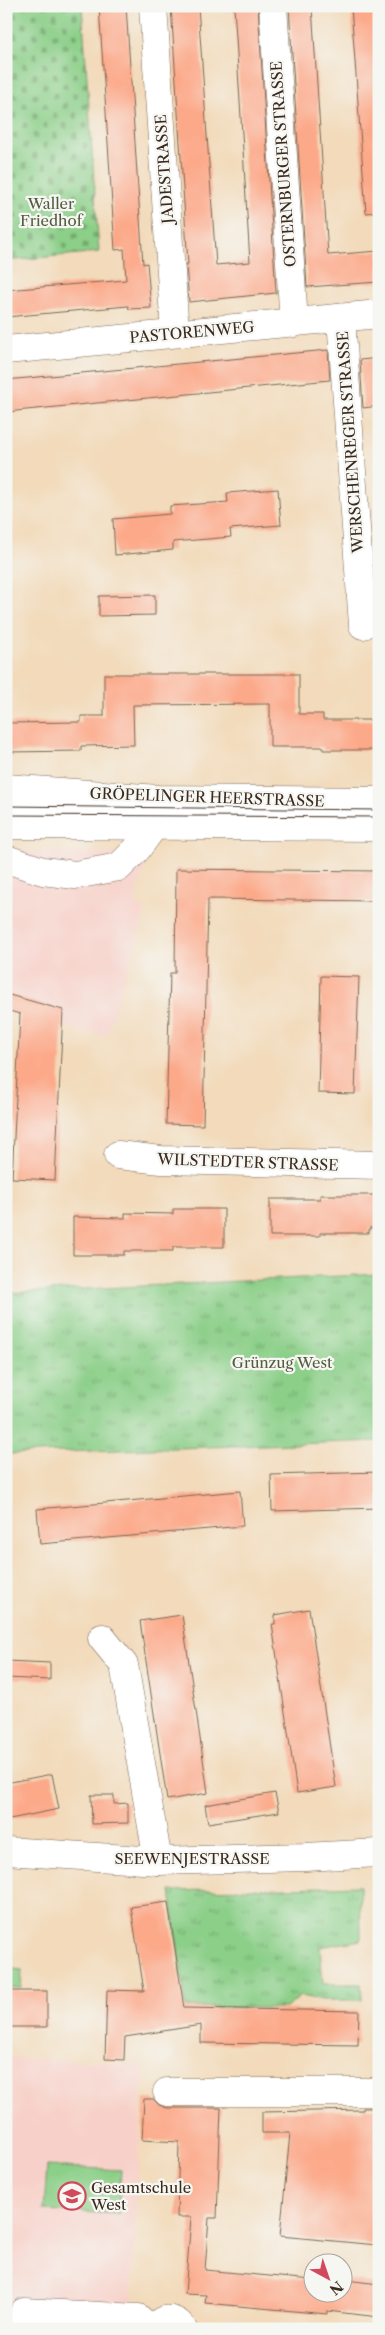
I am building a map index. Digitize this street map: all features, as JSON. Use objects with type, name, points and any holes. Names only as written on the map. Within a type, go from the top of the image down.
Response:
[{"type":"street","name":"JADESTRASSE","points":[[153,6],[175,333]]},
{"type":"street","name":"OSTERNBURGER STRASSE","points":[[273,6],[294,323]]},
{"type":"street","name":"PASTORENWEG","points":[[6,350],[379,314]]},
{"type":"street","name":"WERSCHENREGER STRASSE","points":[[342,318],[363,625]]},
{"type":"street","name":"GRÖPELINGER HEERSTRASSE","points":[[6,788],[158,799],[379,801]]},
{"type":"street","points":[[6,810],[379,813]]},
{"type":"street","name":"GRÖPELINGER HEERSTRASSE","points":[[6,826],[379,827]]},
{"type":"street","points":[[6,859],[43,871],[75,875],[119,867],[137,849],[154,826]]},
{"type":"street","name":"WILSTEDTER STRASSE","points":[[118,1155],[161,1160],[379,1165]]},
{"type":"street","points":[[102,1638],[124,1665],[158,1860]]},
{"type":"street","name":"SEEWENJESTRASSE","points":[[6,1851],[158,1860],[305,1858],[379,1853]]},
{"type":"street","points":[[168,2092],[379,2092]]},
{"type":"street","points":[[23,2329],[24,2312],[83,2322],[138,2318],[152,2329],[159,2322],[170,2319],[179,2323],[183,2329]]},
{"type":"shaded area","points":[[6,851],[149,854],[134,901],[145,912],[107,1036],[6,1013]]},
{"type":"shaded area","name":"Gesamtschule West","points":[[6,2057],[143,2064],[130,2329],[6,2329]]},
{"type":"green space","name":"Waller Friedhof","points":[[6,6],[82,6],[99,252],[6,261]]},
{"type":"green space","name":"Grünzug West","points":[[379,1274],[379,1441],[6,1454],[6,1293]]},
{"type":"green space","points":[[360,1886],[361,1940],[320,1947],[323,1984],[361,1984],[362,2000],[323,2000],[301,1996],[286,2008],[186,2007],[170,1891]]},
{"type":"green space","points":[[6,1968],[22,1970],[21,1988],[6,1988]]},
{"type":"green space","points":[[47,2166],[121,2170],[118,2214],[44,2210]]},
{"type":"building","points":[[99,6],[126,6],[143,264],[147,263],[151,308],[129,309],[128,306],[6,317],[6,290],[126,280],[124,249],[115,250]]},
{"type":"building","points":[[171,6],[198,6],[216,265],[250,262],[234,6],[258,6],[276,293],[189,302]]},
{"type":"building","points":[[289,6],[312,6],[328,255],[379,251],[379,282],[307,287]]},
{"type":"building","points":[[351,6],[378,6],[379,212],[366,213]]},
{"type":"building","points":[[328,350],[330,380],[6,412],[6,380]]},
{"type":"building","points":[[379,358],[379,406],[363,408],[360,360]]},
{"type":"building","points":[[278,489],[281,525],[230,529],[231,537],[173,542],[173,550],[115,555],[113,519],[170,514],[170,506],[228,502],[227,493]]},
{"type":"building","points":[[155,595],[155,615],[99,616],[99,596]]},
{"type":"building","points":[[104,674],[299,674],[299,714],[323,714],[323,720],[379,720],[379,750],[323,750],[323,747],[270,747],[270,704],[133,705],[134,745],[81,746],[81,751],[6,752],[6,723],[81,722],[81,716],[104,716]]},
{"type":"building","points":[[176,869],[379,871],[379,901],[208,899],[203,1125],[166,1124],[170,973],[175,973]]},
{"type":"building","points":[[321,976],[359,977],[355,1094],[318,1093]]},
{"type":"building","points":[[6,994],[63,1010],[55,1180],[12,1178],[20,1014],[6,1010]]},
{"type":"building","points":[[320,1195],[379,1195],[379,1228],[369,1228],[369,1233],[320,1233],[320,1236],[270,1236],[270,1199],[320,1199]]},
{"type":"building","points":[[173,1209],[224,1209],[224,1247],[173,1247],[173,1251],[124,1251],[124,1255],[73,1255],[73,1217],[125,1218],[125,1213],[173,1214]]},
{"type":"building","points":[[379,1472],[379,1508],[272,1511],[271,1475]]},
{"type":"building","points":[[240,1491],[243,1526],[40,1544],[37,1509]]},
{"type":"building","points":[[309,1609],[336,1787],[297,1793],[272,1624],[275,1624],[275,1615]]},
{"type":"building","points":[[182,1615],[208,1793],[167,1800],[140,1621]]},
{"type":"building","points":[[6,1661],[50,1663],[50,1680],[6,1678]]},
{"type":"building","points":[[52,1774],[59,1809],[10,1819],[8,1813],[6,1813],[6,1783]]},
{"type":"building","points":[[275,1793],[279,1812],[208,1823],[205,1805]]},
{"type":"building","points":[[91,1795],[114,1795],[114,1804],[128,1803],[128,1823],[92,1824]]},
{"type":"building","points":[[168,1902],[184,2008],[359,2011],[358,2045],[201,2043],[201,2025],[125,2037],[124,2060],[105,2059],[107,1990],[144,1991],[131,1907]]},
{"type":"building","points":[[6,1991],[47,1991],[47,2027],[6,2027]]},
{"type":"building","points":[[144,2099],[153,2099],[159,2105],[167,2108],[221,2108],[217,2218],[209,2218],[205,2270],[302,2279],[302,2302],[352,2302],[352,2281],[379,2284],[379,2317],[327,2311],[327,2314],[205,2303],[206,2295],[185,2294],[191,2217],[177,2217],[179,2142],[142,2140]]},
{"type":"building","points":[[363,2108],[379,2108],[379,2223],[377,2245],[280,2236],[290,2133],[262,2133],[262,2112],[363,2110]]},
{"type":"tram line","points":[[6,806],[379,810]]},
{"type":"tram line","points":[[6,815],[379,817]]},
{"type":"place","name":"Gesamtschule West","points":[[72,2196]]}]
